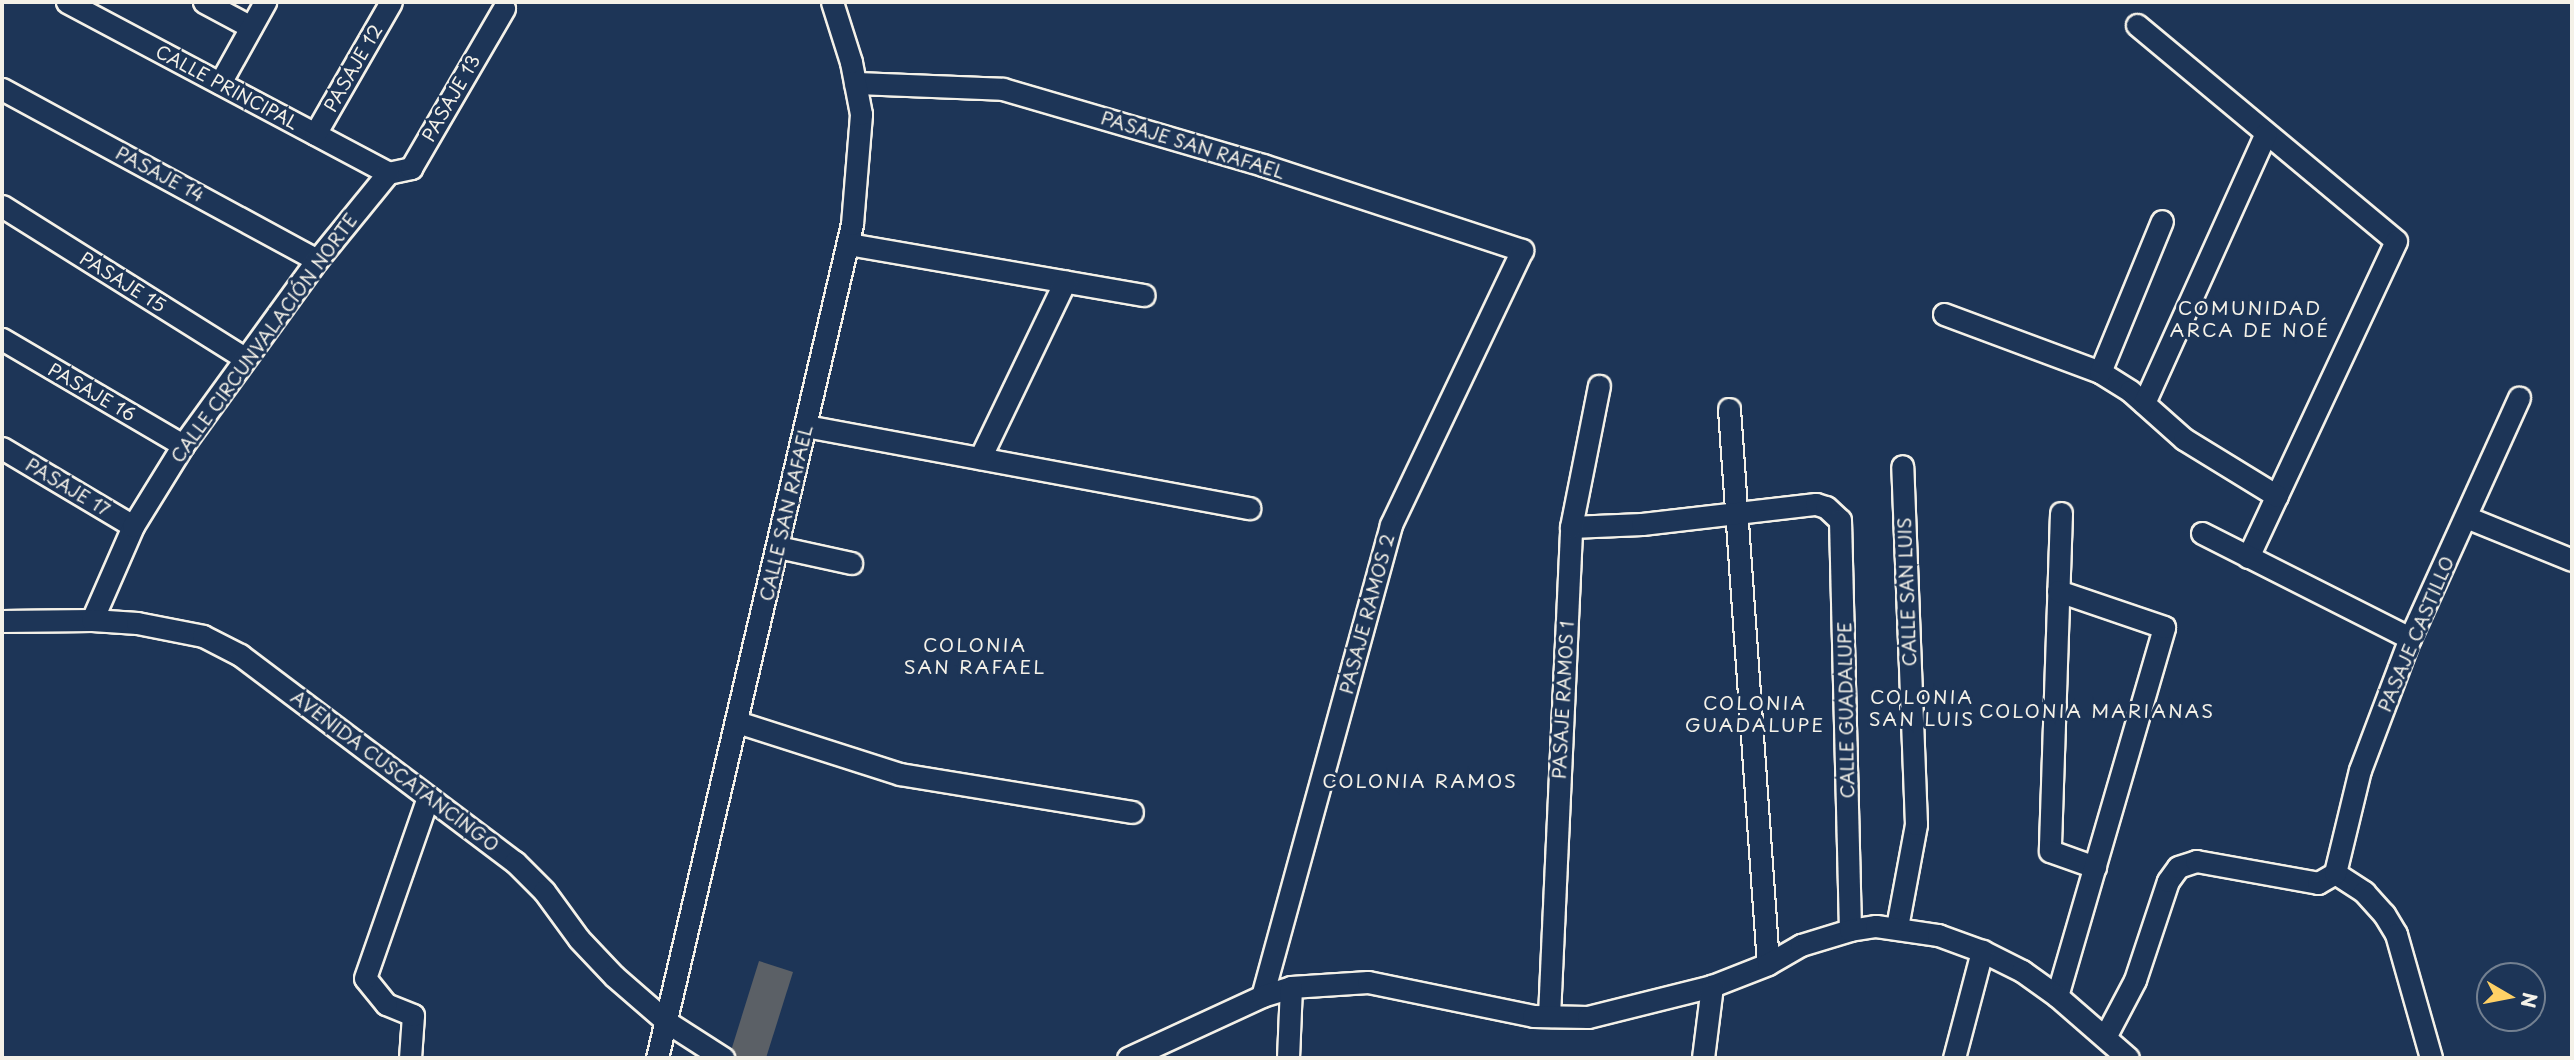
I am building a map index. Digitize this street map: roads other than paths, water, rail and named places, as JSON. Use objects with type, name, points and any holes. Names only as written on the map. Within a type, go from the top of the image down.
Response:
[{"type":"street","name":"CALLE PRINCIPAL","points":[[67,2],[388,173]]},
{"type":"street","points":[[204,2],[251,27]]},
{"type":"street","points":[[220,83],[265,2]]},
{"type":"street","name":"PASAJE 12","points":[[315,134],[391,2]]},
{"type":"street","name":"CALLE SAN RAFAEL","points":[[657,1058],[848,244],[861,114],[832,2]]},
{"type":"street","name":"PASAJE 13","points":[[388,173],[411,168],[504,8]]},
{"type":"street","points":[[2137,26],[2396,241],[2248,556]]},
{"type":"street","name":"PASAJE SAN RAFAEL","points":[[855,83],[1003,89],[1263,164],[1522,250]]},
{"type":"street","name":"PASAJE 14","points":[[2,89],[317,260]]},
{"type":"street","points":[[2144,403],[2266,133]]},
{"type":"street","name":"CALLE CIRCUNVALACIÓN NORTE","points":[[92,620],[134,526],[183,445],[317,260],[388,173]]},
{"type":"street","name":"PASAJE 15","points":[[2,206],[244,358]]},
{"type":"street","points":[[2100,372],[2162,221]]},
{"type":"street","points":[[848,244],[1144,295]]},
{"type":"street","name":"PASAJE RAMOS 2","points":[[1262,996],[1391,525],[1522,250]]},
{"type":"street","points":[[980,458],[1065,281]]},
{"type":"street","points":[[1944,314],[2100,372],[2144,403],[2185,439],[2277,496]]},
{"type":"street","name":"PASAJE 16","points":[[2,339],[183,445]]},
{"type":"street","name":"PASAJE RAMOS 1","points":[[1549,1016],[1571,527],[1599,386]]},
{"type":"street","name":"PASAJE CASTILLO","points":[[2334,875],[2360,770],[2410,638],[2519,398]]},
{"type":"street","points":[[1728,408],[1768,964]]},
{"type":"street","points":[[806,426],[1249,508]]},
{"type":"street","name":"PASAJE 17","points":[[2,448],[134,526]]},
{"type":"street","name":"CALLE SAN LUIS","points":[[1897,927],[1916,824],[1902,466]]},
{"type":"street","name":"CALLE GUADALUPE","points":[[1735,513],[1816,504],[1834,513],[1840,520],[1850,929]]},
{"type":"street","points":[[1571,527],[1642,524],[1735,513]]},
{"type":"street","points":[[2061,513],[2050,851],[2095,867]]},
{"type":"street","points":[[2466,517],[2572,560]]},
{"type":"street","points":[[2202,533],[2410,638]]},
{"type":"street","points":[[778,547],[851,563]]},
{"type":"street","points":[[2057,996],[2164,627],[2058,591]]},
{"type":"street","points":[[2,601],[7,621]]},
{"type":"street","name":"AVENIDA CUSCATANCINGO","points":[[7,621],[92,620],[177,629],[221,644],[251,663],[515,862],[544,891],[579,939],[614,976],[667,1023],[723,1058]]},
{"type":"street","points":[[737,722],[900,774],[1132,812]]},
{"type":"street","points":[[410,1058],[413,1015],[386,1004],[365,978],[428,797]]},
{"type":"street","points":[[2105,1037],[2134,980],[2168,881],[2178,867],[2196,861],[2318,883],[2334,875],[2364,892],[2384,914],[2396,934],[2431,1058]]},
{"type":"street","points":[[1128,1058],[1262,996],[1291,987],[1368,982],[1476,1006],[1549,1016],[1588,1017],[1712,986],[1768,964],[1801,945],[1850,929],[1875,926],[1897,927],[1938,935],[1982,951],[2022,971],[2057,996],[2128,1058]]},
{"type":"street","points":[[1954,1058],[1982,951]]},
{"type":"street","points":[[1703,1058],[1712,986]]},
{"type":"street","points":[[1288,1058],[1291,987]]},
{"type":"district","name":"COMUNIDAD ARCA DE NOÉ","points":[[2250,319]]},
{"type":"district","name":"COLONIA SAN RAFAEL","points":[[975,656]]},
{"type":"district","name":"COLONIA SAN LUIS","points":[[1922,708]]},
{"type":"district","name":"COLONIA MARIANAS","points":[[2097,711]]},
{"type":"district","name":"COLONIA GUADALUPE","points":[[1755,714]]},
{"type":"district","name":"COLONIA RAMOS","points":[[1420,781]]}]
